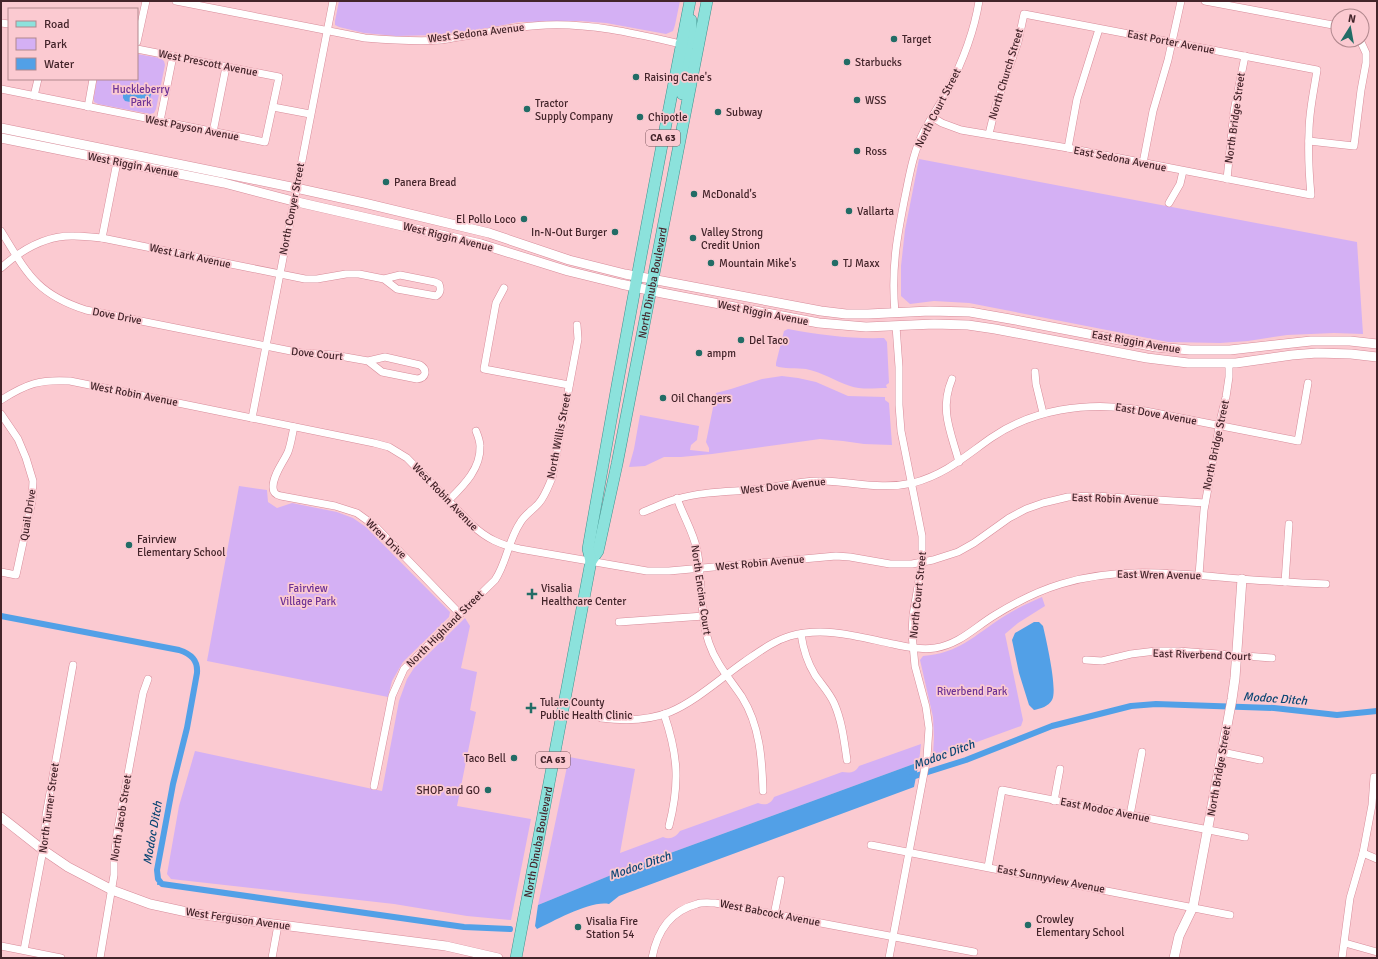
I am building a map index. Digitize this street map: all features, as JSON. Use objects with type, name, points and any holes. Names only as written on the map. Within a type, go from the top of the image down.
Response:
[{"type":"main road","name":"North Dinuba Boulevard","points":[[591,561],[588,549],[637,276],[681,44],[691,1]]},
{"type":"main road","points":[[691,1],[691,40],[693,43],[698,45]]},
{"type":"main road","name":"North Dinuba Boulevard","points":[[516,958],[591,561],[598,551],[617,464],[707,1]]},
{"type":"main road","points":[[681,44],[685,45],[688,53],[682,92],[685,113]]},
{"type":"main road","name":"West Riggin Avenue","points":[[1,128],[296,188],[462,226],[508,238],[575,261],[637,276],[846,314],[895,313]]},
{"type":"main road","name":"West Riggin Avenue","points":[[1,138],[224,183],[293,201],[481,244],[568,271],[650,291],[805,321],[853,327],[896,326]]},
{"type":"main road","points":[[397,224],[416,223],[453,230],[462,226]]},
{"type":"main road","name":"East Riggin Avenue","points":[[895,313],[950,311],[997,316],[1143,344],[1190,350],[1230,350],[1311,341],[1338,340],[1373,343]]},
{"type":"main road","points":[[805,321],[881,321],[891,320],[895,317],[895,313]]},
{"type":"main road","points":[[896,326],[901,318],[978,318],[997,316]]},
{"type":"main road","name":"East Riggin Avenue","points":[[896,326],[934,324],[968,325],[1167,361],[1195,363],[1229,363],[1316,353],[1372,356]]},
{"type":"main road","points":[[1372,356],[1373,343]]},
{"type":"main road","name":"North Bridge Street","points":[[1174,958],[1179,936],[1193,907],[1232,699],[1242,579]]},
{"type":"main road","name":"West Ferguson Avenue","points":[[1,817],[43,850],[68,867],[112,890],[133,899],[177,911],[446,946],[498,958]]},
{"type":"street","points":[[138,37],[146,1]]},
{"type":"street","name":"West Sedona Avenue","points":[[176,1],[327,30],[398,41],[440,40],[522,27],[572,25],[628,32],[681,44]]},
{"type":"street","name":"North Conyer Street","points":[[252,418],[333,1]]},
{"type":"street","name":"North Court Street","points":[[895,313],[894,265],[898,230],[913,159],[923,132],[947,91],[963,58],[972,34],[980,1]]},
{"type":"street","points":[[1143,163],[1153,111],[1172,43],[1181,1]]},
{"type":"street","points":[[1205,1],[1330,24]]},
{"type":"street","name":"East Porter Avenue","points":[[1024,14],[1317,70],[1312,102],[1309,141]]},
{"type":"street","name":"North Church Street","points":[[988,134],[996,105],[1018,42],[1024,14]]},
{"type":"street","points":[[1068,148],[1079,93],[1099,29]]},
{"type":"street","points":[[1309,141],[1354,146],[1366,63],[1366,53],[1364,48]]},
{"type":"street","name":"West Prescott Avenue","points":[[138,49],[279,77],[273,107]]},
{"type":"street","points":[[160,121],[173,56]]},
{"type":"street","name":"North Bridge Street","points":[[1227,179],[1234,111],[1244,56]]},
{"type":"street","points":[[213,132],[226,67]]},
{"type":"street","points":[[34,96],[38,80]]},
{"type":"street","points":[[88,106],[93,80]]},
{"type":"street","name":"West Payson Avenue","points":[[1,89],[265,142],[273,107]]},
{"type":"street","points":[[273,107],[310,114]]},
{"type":"street","name":"East Sedona Avenue","points":[[932,117],[942,123],[961,130],[1068,148],[1311,195],[1308,159],[1309,141]]},
{"type":"street","points":[[1,268],[16,256],[34,245],[52,238],[73,235],[102,238],[117,162]]},
{"type":"street","points":[[1169,204],[1180,184],[1183,171]]},
{"type":"street","name":"Dove Drive","points":[[1,231],[32,279],[43,289],[58,299],[86,310],[266,346]]},
{"type":"street","name":"West Lark Avenue","points":[[102,238],[279,274],[311,279],[346,274],[359,274],[384,279]]},
{"type":"street","points":[[400,275],[435,282],[439,284],[441,290],[436,296],[420,294],[397,289],[384,279],[400,275]]},
{"type":"street","points":[[504,288],[496,302],[484,369],[569,385]]},
{"type":"street","name":"North Willis Street","points":[[510,547],[520,522],[540,502],[546,493],[552,478],[578,339],[577,325]]},
{"type":"street","name":"North Court Street","points":[[889,958],[926,762],[929,728],[926,707],[918,680],[913,648],[913,615],[922,563],[922,528],[900,423],[900,367],[896,326]]},
{"type":"street","name":"Dove Court","points":[[266,346],[302,354],[334,356],[368,361],[385,357],[420,365],[424,367],[424,376],[417,379],[382,372],[368,361]]},
{"type":"street","name":"North Bridge Street","points":[[1199,575],[1205,503],[1219,426],[1228,388],[1229,363]]},
{"type":"street","points":[[1035,372],[1036,384],[1043,413]]},
{"type":"street","points":[[952,379],[947,391],[945,404],[947,419],[959,462]]},
{"type":"street","name":"West Robin Avenue","points":[[1,400],[26,386],[38,382],[54,380],[70,381],[374,443],[393,449],[407,458],[482,534],[496,543],[510,547],[647,572],[836,556],[890,564],[922,563]]},
{"type":"street","name":"East Dove Avenue","points":[[912,483],[940,474],[1005,429],[1043,413],[1085,406],[1121,407],[1298,441],[1308,383]]},
{"type":"street","name":"Quail Drive","points":[[1,414],[18,439],[33,480],[32,501],[16,575],[1,572]]},
{"type":"street","name":"Wren Drive","points":[[294,427],[288,450],[273,487],[274,492],[277,495],[347,509],[357,513],[375,526],[460,614]]},
{"type":"street","points":[[448,501],[463,487],[476,467],[480,455],[480,445],[476,431]]},
{"type":"street","name":"West Dove Avenue","points":[[643,512],[677,498],[760,489],[812,481],[837,481],[879,486],[912,483]]},
{"type":"street","name":"East Robin Avenue","points":[[922,563],[958,552],[974,543],[1009,518],[1034,506],[1062,498],[1095,496],[1205,503]]},
{"type":"street","name":"North Encina Court","points":[[677,498],[694,539],[709,643],[716,661],[742,698],[756,727],[762,758],[763,791]]},
{"type":"street","points":[[1285,582],[1289,524]]},
{"type":"street","name":"North Highland Street","points":[[374,786],[392,696],[404,669],[495,580],[504,564],[510,547]]},
{"type":"street","name":"East Wren Avenue","points":[[602,718],[633,720],[664,714],[687,702],[766,647],[791,636],[814,632],[835,632],[913,648],[929,649],[954,643],[971,633],[993,616],[1020,600],[1060,584],[1086,577],[1128,572],[1199,575],[1326,584]]},
{"type":"street","points":[[619,622],[704,616]]},
{"type":"street","points":[[801,634],[804,650],[810,666],[829,694],[837,711],[842,728],[847,760]]},
{"type":"street","name":"East Riverbend Court","points":[[1086,660],[1102,661],[1131,654],[1156,651],[1272,658]]},
{"type":"street","name":"North Turner Street","points":[[24,950],[43,850],[46,816],[73,665]]},
{"type":"street","name":"North Jacob Street","points":[[100,958],[112,890],[117,833],[143,693],[148,679]]},
{"type":"street","points":[[664,714],[672,741],[676,766],[676,793],[669,826]]},
{"type":"street","points":[[1130,815],[1142,752]]},
{"type":"street","points":[[1222,752],[1260,760]]},
{"type":"street","points":[[1054,800],[1060,769]]},
{"type":"street","points":[[1342,958],[1350,898],[1362,853],[1372,805],[1375,777]]},
{"type":"street","name":"East Modoc Avenue","points":[[988,867],[1002,790],[1245,837]]},
{"type":"street","name":"East Sunnyview Avenue","points":[[871,846],[988,867],[1230,915]]},
{"type":"street","points":[[1362,853],[1377,859]]},
{"type":"street","points":[[774,915],[781,880]]},
{"type":"street","name":"West Babcock Avenue","points":[[652,958],[655,943],[661,930],[670,918],[682,910],[698,904],[716,903],[974,952]]},
{"type":"street","points":[[272,958],[278,925]]},
{"type":"street","points":[[1345,943],[1377,952]]},
{"type":"street","points":[[1,946],[61,958]]},
{"type":"green space","points":[[339,1],[680,1],[673,31],[666,34],[606,23],[580,21],[519,22],[467,32],[437,35],[396,36],[364,33],[335,25]]},
{"type":"green space","name":"Huckleberry Park","points":[[138,54],[160,58],[164,61],[165,65],[154,113],[150,114],[98,104],[94,102],[97,80],[138,80]]},
{"type":"green space","points":[[919,159],[1357,242],[1363,334],[1334,333],[1287,335],[1248,341],[1220,343],[1168,342],[969,303],[934,301],[910,304],[901,296],[901,266],[905,230]]},
{"type":"green space","points":[[788,329],[836,336],[884,338],[887,342],[889,383],[886,385],[887,388],[854,387],[812,370],[782,368],[776,366],[784,331]]},
{"type":"green space","points":[[782,376],[816,382],[848,396],[885,397],[885,400],[889,403],[892,445],[864,444],[820,439],[712,454],[664,457],[645,466],[629,467],[640,415],[699,426],[697,440],[691,445],[690,450],[709,452],[706,442],[716,393],[762,379]]},
{"type":"green space","name":"Fairview Village Park","points":[[239,486],[267,490],[268,502],[277,508],[292,503],[337,512],[353,518],[366,527],[450,612],[449,617],[403,662],[392,681],[388,697],[207,661]]},
{"type":"green space","name":"Riverbend Park","points":[[1042,597],[1045,606],[1018,623],[1005,634],[1023,720],[1021,726],[944,754],[933,755],[933,717],[920,660],[923,656],[936,654],[957,647],[1012,611]]},
{"type":"green space","points":[[465,618],[470,626],[461,668],[477,672],[470,710],[476,712],[457,806],[531,819],[511,920],[467,916],[394,904],[171,879],[167,874],[179,806],[195,751],[382,791],[399,701],[407,679],[414,668]]},
{"type":"green space","points":[[921,744],[919,762],[621,871],[538,905],[569,757],[635,769],[620,853],[663,837],[673,837],[680,831],[758,803],[768,804],[774,797],[842,772],[852,772],[859,766]]},
{"type":"water","points":[[147,87],[152,91],[148,105],[125,101],[123,98],[123,94],[125,92],[138,94],[141,93],[143,88]]},
{"type":"water","points":[[1034,622],[1039,622],[1043,626],[1054,686],[1051,702],[1044,707],[1034,710],[1029,705],[1019,673],[1012,640],[1015,633]]},
{"type":"water","points":[[919,762],[914,787],[619,896],[609,904],[593,905],[573,912],[537,929],[535,926],[538,905],[621,871]]},
{"type":"waterway","name":"Modoc Ditch","points":[[1,616],[179,650],[187,653],[195,661],[197,673],[187,728],[173,784],[157,870],[158,879],[162,884],[464,927],[510,929]]},
{"type":"waterway","name":"Modoc Ditch","points":[[909,778],[966,760],[1052,726],[1131,706],[1156,704],[1274,708],[1337,715],[1377,711]]},
{"type":"place","name":"Target","points":[[894,39]]},
{"type":"place","name":"Starbucks","points":[[847,62]]},
{"type":"place","name":"Raising Cane's","points":[[636,77]]},
{"type":"place","name":"WSS","points":[[857,100]]},
{"type":"place","name":"Tractor Supply Company","points":[[527,109]]},
{"type":"place","name":"Subway","points":[[718,112]]},
{"type":"place","name":"Chipotle","points":[[640,117]]},
{"type":"place","name":"Ross","points":[[857,151]]},
{"type":"place","name":"Panera Bread","points":[[386,182]]},
{"type":"place","name":"McDonald's","points":[[694,194]]},
{"type":"place","name":"Vallarta","points":[[849,211]]},
{"type":"place","name":"El Pollo Loco","points":[[524,219]]},
{"type":"place","name":"In-N-Out Burger","points":[[615,232]]},
{"type":"place","name":"Valley Strong Credit Union","points":[[693,238]]},
{"type":"place","name":"Mountain Mike's","points":[[711,263]]},
{"type":"place","name":"TJ Maxx","points":[[835,263]]},
{"type":"place","name":"Del Taco","points":[[741,340]]},
{"type":"place","name":"ampm","points":[[699,353]]},
{"type":"place","name":"Oil Changers","points":[[663,398]]},
{"type":"place","name":"Fairview Elementary School","points":[[129,545]]},
{"type":"place","name":"Visalia Healthcare Center","points":[[532,594]]},
{"type":"place","name":"Tulare County Public Health Clinic","points":[[531,708]]},
{"type":"place","name":"Taco Bell","points":[[514,758]]},
{"type":"place","name":"SHOP and GO","points":[[488,790]]},
{"type":"place","name":"Crowley Elementary School","points":[[1028,925]]},
{"type":"place","name":"Visalia Fire Station 54","points":[[578,927]]}]
